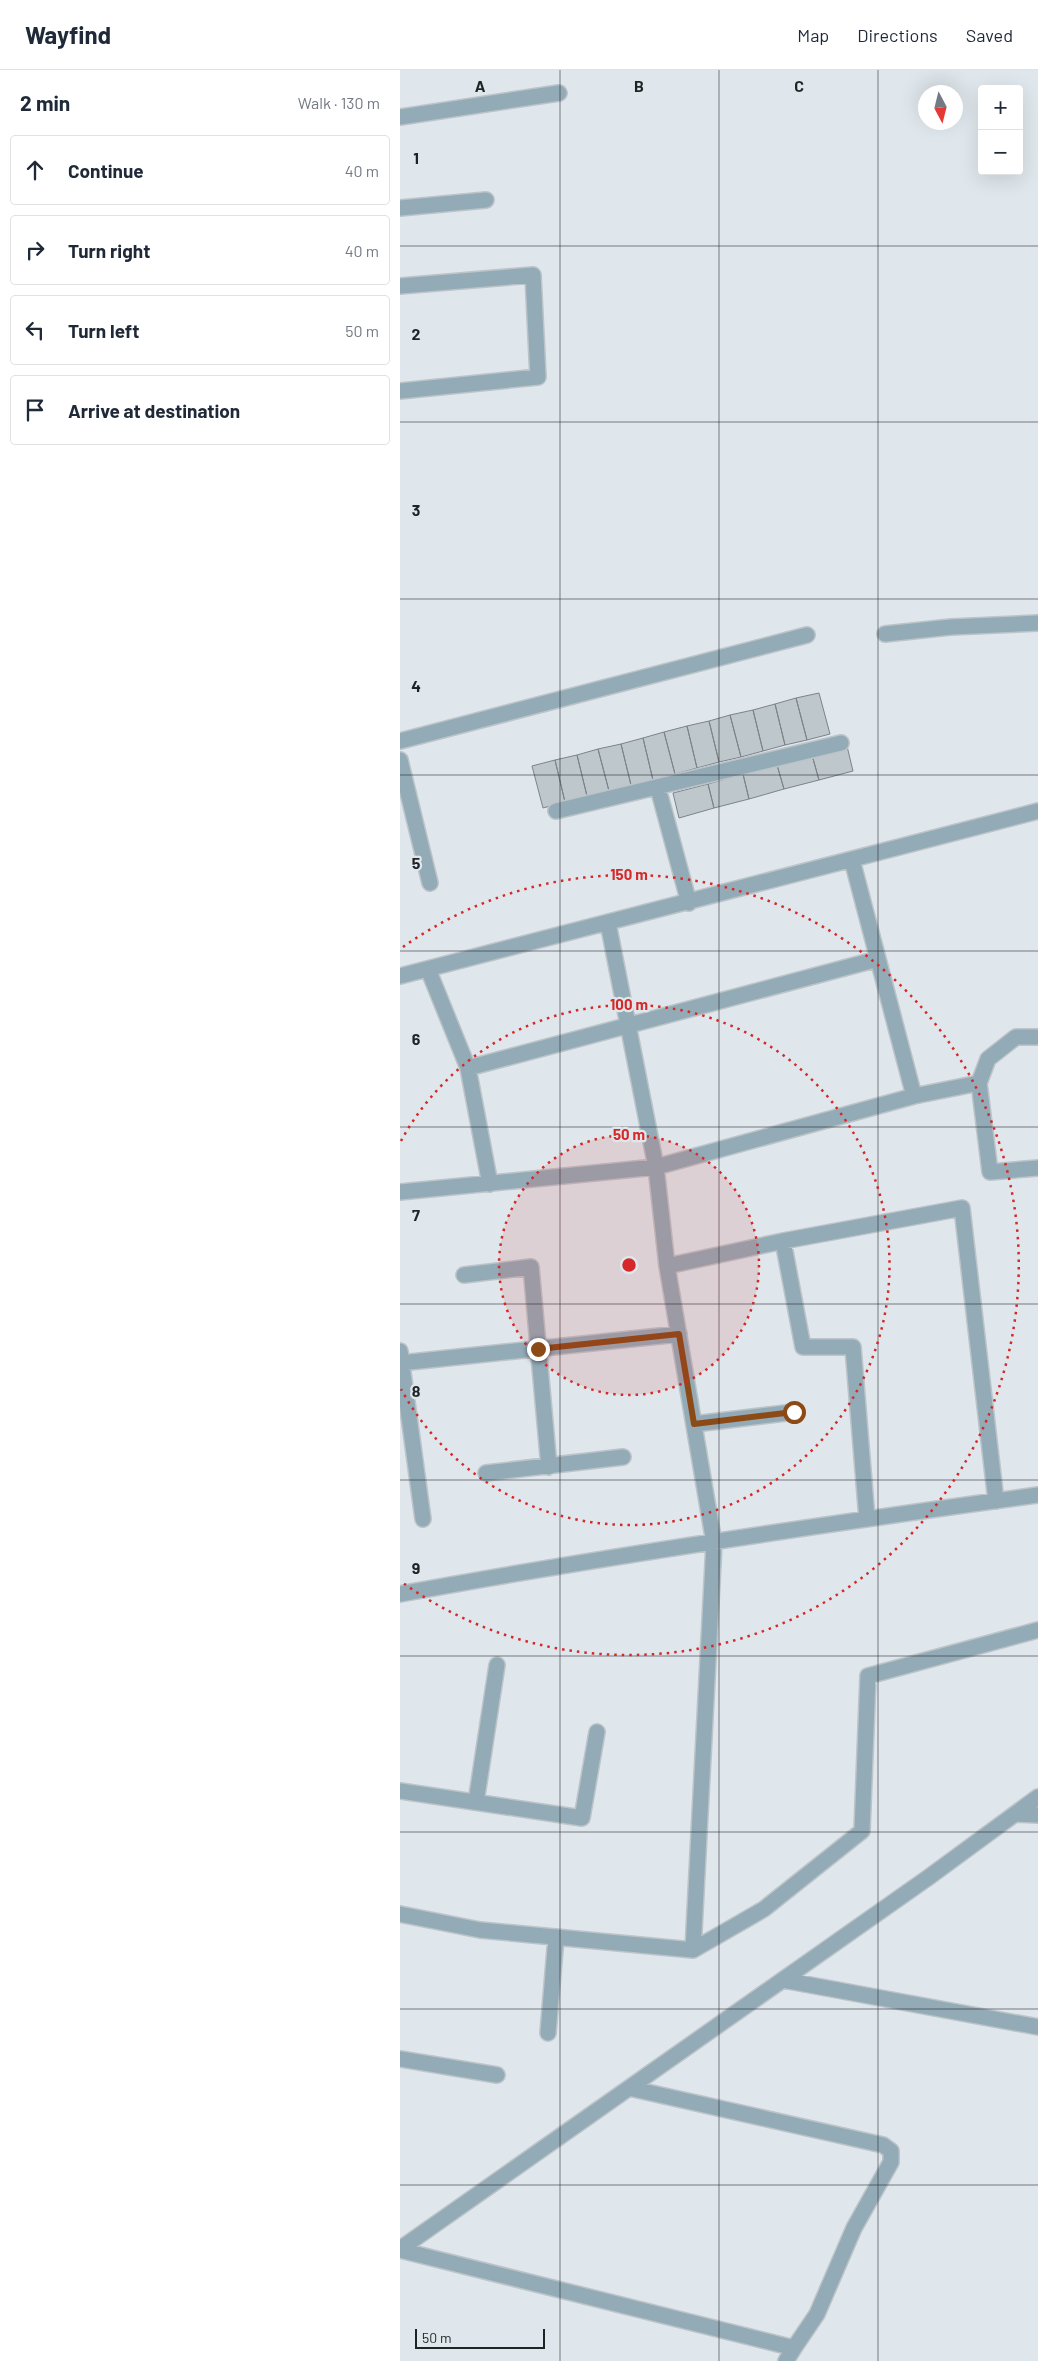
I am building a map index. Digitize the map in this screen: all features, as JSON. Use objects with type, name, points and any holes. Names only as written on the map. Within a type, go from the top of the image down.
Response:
[{"type":"street","points":[[400,117],[559,94]]},
{"type":"street","points":[[400,208],[486,200]]},
{"type":"street","points":[[400,286],[533,275],[538,377],[400,391]]},
{"type":"street","points":[[885,634],[951,627],[1038,623]]},
{"type":"street","points":[[400,741],[807,635]]},
{"type":"street","points":[[556,811],[841,743]]},
{"type":"street","points":[[400,760],[430,883]]},
{"type":"street","points":[[658,788],[689,903]]},
{"type":"street","points":[[400,976],[689,903],[1038,811]]},
{"type":"street","points":[[852,860],[914,1096]]},
{"type":"street","points":[[608,923],[656,1168],[667,1266],[714,1543],[693,1950]]},
{"type":"street","points":[[468,1068],[629,1027],[878,959]]},
{"type":"street","points":[[428,969],[468,1068],[490,1184]]},
{"type":"street","points":[[1038,1037],[1016,1037],[988,1059],[978,1083],[990,1172],[1038,1168]]},
{"type":"street","points":[[400,1192],[656,1168],[914,1096],[978,1083]]},
{"type":"street","points":[[667,1266],[962,1208],[996,1501]]},
{"type":"street","points":[[783,1242],[803,1347],[853,1347],[867,1518]]},
{"type":"street","points":[[464,1275],[531,1267],[549,1467]]},
{"type":"street","points":[[423,1519],[400,1359],[538,1349],[679,1334]]},
{"type":"street","points":[[694,1424],[794,1412]]},
{"type":"street","points":[[486,1473],[624,1457]]},
{"type":"street","points":[[400,1594],[501,1576],[867,1518],[1038,1495]]},
{"type":"street","points":[[400,1914],[480,1930],[693,1950],[764,1909],[862,1831],[868,1676],[1038,1630]]},
{"type":"street","points":[[476,1802],[497,1664]]},
{"type":"street","points":[[400,1791],[582,1818],[597,1732]]},
{"type":"street","points":[[400,2249],[783,1980],[1038,1797]]},
{"type":"street","points":[[1015,1814],[1038,1815]]},
{"type":"street","points":[[548,2033],[556,1937]]},
{"type":"street","points":[[783,1980],[1038,2027]]},
{"type":"street","points":[[400,2059],[497,2075]]},
{"type":"street","points":[[400,2249],[790,2354],[817,2314],[854,2228],[891,2162],[891,2151],[883,2144],[629,2088]]},
{"type":"building","points":[[819,693],[830,734],[807,740],[796,698]]},
{"type":"building","points":[[796,698],[807,740],[785,745],[775,704]]},
{"type":"building","points":[[775,704],[785,745],[763,751],[753,710]]},
{"type":"building","points":[[753,710],[763,751],[741,757],[730,715]]},
{"type":"building","points":[[730,715],[741,757],[719,762],[709,721]]},
{"type":"building","points":[[709,721],[719,762],[697,768],[687,726]]},
{"type":"building","points":[[687,726],[697,768],[675,774],[664,732]]},
{"type":"building","points":[[664,732],[675,774],[653,780],[643,738]]},
{"type":"building","points":[[643,738],[653,780],[631,785],[621,744]]},
{"type":"building","points":[[621,744],[631,785],[609,791],[598,749]]},
{"type":"building","points":[[847,746],[853,771],[819,780],[812,755]]},
{"type":"building","points":[[598,749],[609,791],[587,796],[577,755]]},
{"type":"building","points":[[577,755],[587,796],[565,802],[555,760]]},
{"type":"building","points":[[812,755],[819,780],[784,789],[777,765]]},
{"type":"building","points":[[555,760],[565,802],[543,808],[532,766]]},
{"type":"building","points":[[777,765],[784,789],[749,799],[743,774]]},
{"type":"building","points":[[743,774],[749,799],[714,808],[708,784]]},
{"type":"building","points":[[708,784],[714,808],[679,818],[673,793]]},
{"type":"route","points":[[538,1349],[679,1334],[694,1424],[794,1412]]}]
